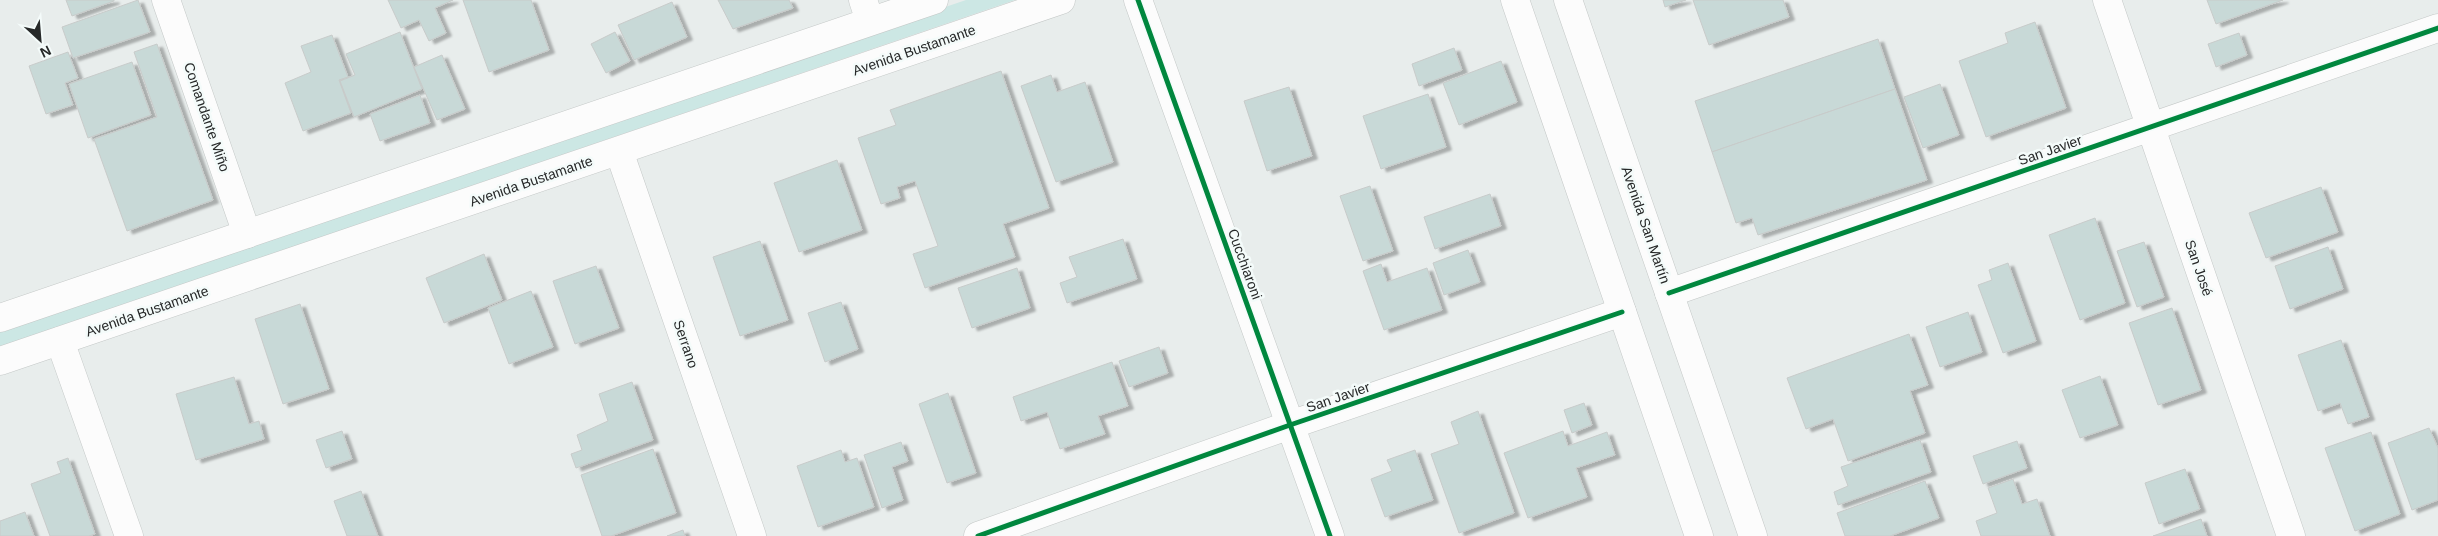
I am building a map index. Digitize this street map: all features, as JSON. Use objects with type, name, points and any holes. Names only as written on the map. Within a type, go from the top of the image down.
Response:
[{"type":"street","name":"Comandante Miño","points":[[166,0],[247,234]]},
{"type":"street","points":[[0,318],[247,234],[867,10],[934,0]]},
{"type":"street","name":"Avenida Bustamante","points":[[0,361],[1061,0]]},
{"type":"street","name":"Cucchiaroni","points":[[1138,0],[1330,536]]},
{"type":"street","points":[[1514,0],[1699,536]]},
{"type":"street","name":"Avenida San Martín","points":[[1568,0],[1753,536]]},
{"type":"street","name":"San José","points":[[2107,0],[2291,536]]},
{"type":"street","name":"San Javier","points":[[1669,293],[2438,28]]},
{"type":"street","name":"Serrano","points":[[619,151],[752,536]]},
{"type":"street","name":"San Javier","points":[[978,536],[1290,425],[1622,312]]},
{"type":"street","points":[[60,341],[129,536]]},
{"type":"shaded area","points":[[966,0],[1015,0],[0,347],[0,328]]},
{"type":"building","points":[[66,0],[114,0],[114,1],[72,16]]},
{"type":"building","points":[[138,0],[150,32],[73,58],[62,27]]},
{"type":"building","points":[[388,0],[453,0],[435,8],[446,33],[429,41],[419,20],[401,28]]},
{"type":"building","points":[[463,0],[531,0],[549,50],[489,72]]},
{"type":"building","points":[[718,0],[789,0],[793,8],[733,29]]},
{"type":"building","points":[[1663,0],[1686,0],[1665,7]]},
{"type":"building","points":[[1693,0],[1783,0],[1789,17],[1709,45]]},
{"type":"building","points":[[2207,0],[2283,0],[2216,24]]},
{"type":"building","points":[[672,2],[687,37],[634,60],[618,25]]},
{"type":"building","points":[[2035,22],[2066,108],[1986,137],[1959,61],[2008,43],[2005,33]]},
{"type":"building","points":[[400,32],[422,89],[354,117],[340,81],[355,75],[346,54]]},
{"type":"building","points":[[615,32],[630,61],[606,73],[591,44]]},
{"type":"building","points":[[2239,33],[2247,55],[2216,67],[2208,44]]},
{"type":"building","points":[[332,35],[348,77],[339,80],[351,113],[303,131],[285,83],[311,72],[301,46]]},
{"type":"building","points":[[1878,39],[1895,89],[1712,152],[1695,101]]},
{"type":"building","points":[[157,44],[213,200],[127,231],[94,139],[157,117],[134,52]]},
{"type":"building","points":[[1454,48],[1462,70],[1419,86],[1412,64]]},
{"type":"building","points":[[68,52],[78,78],[65,83],[73,105],[46,114],[29,66]]},
{"type":"building","points":[[442,55],[465,109],[437,120],[414,67]]},
{"type":"building","points":[[1501,61],[1517,102],[1459,125],[1443,83]]},
{"type":"building","points":[[132,62],[151,115],[88,138],[69,84]]},
{"type":"building","points":[[1001,71],[1049,208],[1003,224],[1015,257],[925,288],[913,254],[938,246],[915,181],[897,187],[900,198],[881,204],[858,138],[896,125],[890,110]]},
{"type":"building","points":[[1051,75],[1057,92],[1085,82],[1113,162],[1056,182],[1021,86]]},
{"type":"building","points":[[1940,84],[1959,135],[1923,148],[1904,97]]},
{"type":"building","points":[[1289,87],[1312,156],[1267,171],[1244,101]]},
{"type":"building","points":[[1895,89],[1927,180],[1758,235],[1752,218],[1736,223],[1712,152]]},
{"type":"building","points":[[1428,94],[1446,147],[1381,169],[1363,116]]},
{"type":"building","points":[[420,95],[430,123],[380,141],[370,114]]},
{"type":"building","points":[[837,160],[862,230],[799,252],[774,183]]},
{"type":"building","points":[[1370,186],[1393,251],[1363,261],[1340,196]]},
{"type":"building","points":[[2321,187],[2338,232],[2266,258],[2249,213]]},
{"type":"building","points":[[1490,194],[1501,226],[1435,249],[1424,217]]},
{"type":"building","points":[[2095,218],[2125,303],[2080,320],[2049,235]]},
{"type":"building","points":[[1123,239],[1137,279],[1067,303],[1060,283],[1077,277],[1069,257]]},
{"type":"building","points":[[760,241],[788,320],[740,336],[713,257]]},
{"type":"building","points":[[2144,242],[2164,297],[2137,307],[2117,251]]},
{"type":"building","points":[[2328,247],[2343,289],[2290,309],[2275,266]]},
{"type":"building","points":[[1468,250],[1480,282],[1444,295],[1433,263]]},
{"type":"building","points":[[484,254],[502,300],[444,323],[426,278]]},
{"type":"building","points":[[2008,263],[2036,341],[2003,353],[1978,285],[1992,280],[1989,270]]},
{"type":"building","points":[[1381,264],[1387,282],[1427,268],[1442,310],[1384,330],[1363,271]]},
{"type":"building","points":[[596,266],[619,328],[575,344],[553,281]]},
{"type":"building","points":[[1017,268],[1030,308],[972,328],[958,288]]},
{"type":"building","points":[[531,291],[553,347],[509,364],[488,308]]},
{"type":"building","points":[[841,302],[858,349],[825,362],[808,313]]},
{"type":"building","points":[[300,304],[329,389],[283,404],[255,319]]},
{"type":"building","points":[[2172,308],[2201,390],[2158,405],[2129,323]]},
{"type":"building","points":[[1968,312],[1982,352],[1940,367],[1926,327]]},
{"type":"building","points":[[1909,334],[1928,385],[1910,391],[1925,433],[1848,461],[1833,419],[1806,429],[1787,378]]},
{"type":"building","points":[[2341,340],[2369,417],[2348,424],[2340,403],[2318,411],[2298,355]]},
{"type":"building","points":[[1159,347],[1168,373],[1129,387],[1119,361]]},
{"type":"building","points":[[1112,362],[1128,406],[1098,416],[1105,434],[1060,449],[1047,412],[1021,421],[1013,397]]},
{"type":"building","points":[[2100,376],[2118,425],[2080,438],[2062,390]]},
{"type":"building","points":[[234,377],[249,424],[259,421],[264,439],[196,460],[176,394]]},
{"type":"building","points":[[632,382],[653,440],[576,468],[571,454],[582,450],[577,435],[608,421],[599,394]]},
{"type":"building","points":[[948,393],[976,473],[947,483],[919,404]]},
{"type":"building","points":[[1584,403],[1592,425],[1572,433],[1564,410]]},
{"type":"building","points":[[1478,411],[1514,513],[1459,533],[1431,454],[1459,444],[1451,422]]},
{"type":"building","points":[[2429,428],[2438,448],[2438,500],[2412,510],[2388,443]]},
{"type":"building","points":[[342,431],[352,459],[326,468],[316,440]]},
{"type":"building","points":[[1563,431],[1568,446],[1607,432],[1615,455],[1576,468],[1587,497],[1528,518],[1504,453]]},
{"type":"building","points":[[2371,432],[2400,514],[2355,531],[2325,448]]},
{"type":"building","points":[[1920,440],[1931,472],[1838,505],[1834,492],[1848,486],[1841,467]]},
{"type":"building","points":[[2017,441],[2027,468],[1983,484],[1973,456]]},
{"type":"building","points":[[901,442],[908,461],[892,467],[903,500],[882,508],[864,455]]},
{"type":"building","points":[[653,449],[676,513],[611,536],[602,536],[581,475]]},
{"type":"building","points":[[841,450],[845,462],[857,458],[874,507],[818,527],[797,466]]},
{"type":"building","points":[[1415,450],[1433,500],[1385,517],[1371,479],[1392,471],[1387,460]]},
{"type":"building","points":[[68,458],[95,534],[89,536],[50,536],[31,484],[61,473],[57,462]]},
{"type":"building","points":[[2185,469],[2200,509],[2159,524],[2145,483]]},
{"type":"building","points":[[2013,479],[2022,504],[2037,499],[2050,536],[1981,536],[1976,521],[1997,513],[1988,488]]},
{"type":"building","points":[[1925,481],[1939,518],[1890,536],[1845,536],[1837,513]]},
{"type":"building","points":[[361,491],[378,536],[347,536],[334,501]]},
{"type":"building","points":[[25,512],[34,536],[0,536],[0,521]]},
{"type":"building","points":[[2201,519],[2207,536],[2153,536]]},
{"type":"building","points":[[683,530],[685,536],[667,536]]},
{"type":"cycle path","points":[[1138,0],[1330,536]]},
{"type":"cycle path","points":[[1669,293],[2438,28]]},
{"type":"cycle path","points":[[978,536],[1290,425],[1622,312]]}]
